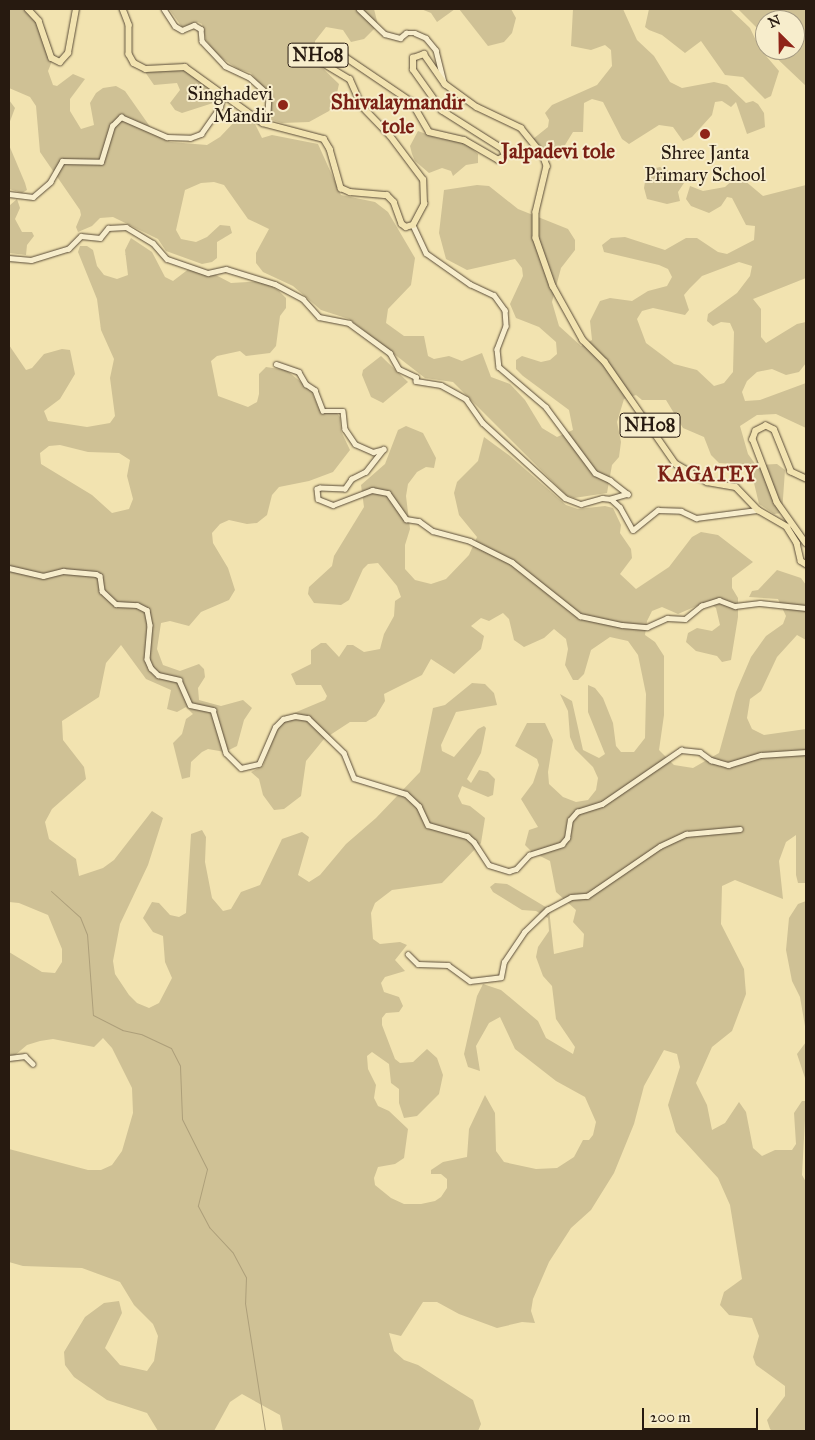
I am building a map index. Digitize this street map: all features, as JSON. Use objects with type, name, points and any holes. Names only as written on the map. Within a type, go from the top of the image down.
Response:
[{"type":"main road","points":[[28,9],[39,21],[52,58],[60,62],[68,53],[76,9]]},
{"type":"main road","points":[[124,9],[129,25],[128,54],[134,63],[146,69],[185,67],[273,128],[324,139],[330,149],[341,188],[350,192],[386,195],[394,202],[402,224],[413,225]]},
{"type":"main road","name":"NH08","points":[[413,225],[424,204],[423,180],[390,136],[362,107],[350,80],[322,64],[318,54],[324,50],[333,50],[362,67],[412,102],[429,132],[464,140],[486,154],[503,159],[505,154],[502,149],[442,111],[413,70],[413,58],[424,54],[444,84],[477,107],[521,128],[543,155],[547,173],[536,212],[536,238],[553,286],[583,340],[605,362],[676,464],[706,482],[736,487],[758,510],[787,527],[797,543],[801,561],[806,564]]},
{"type":"main road","points":[[806,479],[791,472],[774,430],[766,426],[756,431],[753,439],[777,502],[806,543]]},
{"type":"street","points":[[164,9],[175,26],[182,30],[194,25],[201,29],[202,40],[225,66],[249,77],[269,94],[268,114],[261,121]]},
{"type":"street","points":[[360,9],[384,34],[400,38],[406,33],[415,33],[426,38],[436,50],[444,84]]},
{"type":"street","points":[[9,194],[33,197],[50,182],[62,161],[100,162],[112,126],[122,117],[166,138],[190,138],[201,134],[220,107],[224,93]]},
{"type":"street","points":[[9,258],[31,260],[68,249],[81,236],[100,238],[108,228],[120,225],[143,235],[167,259],[208,273],[226,269],[281,286],[303,299],[319,317],[349,323],[390,353],[399,369],[416,377],[416,381],[441,385],[466,400],[482,423],[565,498],[581,504],[628,494],[610,480],[595,473],[546,407],[499,367],[497,349],[506,326],[501,305],[494,295],[470,284],[426,253],[413,225]]},
{"type":"street","points":[[276,364],[299,372],[306,384],[315,390],[323,411],[343,411],[345,429],[355,444],[373,452],[384,449],[370,468],[352,479],[345,489],[317,489],[321,501],[334,505],[353,494],[364,495],[372,490],[388,493],[406,520],[419,521],[433,531],[470,542],[512,562],[580,616],[622,625],[647,627],[667,618],[684,619],[701,606],[719,600],[735,606],[760,603],[806,608]]},
{"type":"street","points":[[611,499],[620,507],[633,530],[658,510],[681,511],[696,518],[758,510]]},
{"type":"street","points":[[9,568],[43,576],[63,571],[96,574],[100,576],[102,591],[116,604],[137,605],[146,610],[150,625],[147,658],[151,668],[158,675],[179,680],[190,705],[212,710],[226,753],[241,768],[260,764],[275,727],[283,719],[295,716],[308,718],[344,753],[354,778],[406,794],[419,806],[428,825],[467,836],[474,842],[488,865],[509,871],[516,869],[529,856],[562,844],[567,838],[570,820],[576,812],[602,804],[681,750],[700,752],[711,760],[728,765],[761,755],[806,752]]},
{"type":"street","points":[[408,954],[418,964],[448,965],[464,979],[499,978],[503,974],[504,962],[524,932],[547,910],[571,897],[587,896],[660,846],[686,834],[740,829]]},
{"type":"street","points":[[9,1058],[25,1056],[33,1064]]},
{"type":"shaded area","points":[[9,9],[31,9],[45,28],[54,56],[48,71],[53,85],[57,86],[73,74],[85,79],[70,99],[70,111],[81,129],[94,125],[90,103],[96,93],[103,88],[116,86],[125,91],[151,128],[162,139],[171,142],[207,145],[220,137],[239,117],[254,122],[262,138],[272,135],[318,144],[341,195],[375,202],[388,212],[415,258],[411,285],[388,309],[386,323],[404,336],[424,336],[428,356],[434,359],[449,356],[462,361],[482,353],[491,377],[510,384],[525,400],[542,428],[557,437],[573,430],[569,410],[516,369],[516,360],[522,356],[541,362],[550,360],[557,354],[556,342],[539,327],[516,318],[510,304],[523,276],[522,268],[515,259],[467,270],[446,259],[439,233],[444,190],[477,185],[489,186],[518,209],[568,229],[575,240],[575,250],[561,268],[552,302],[559,326],[581,346],[592,340],[590,321],[600,301],[610,298],[632,301],[648,291],[667,286],[672,277],[668,269],[659,265],[604,252],[602,245],[611,238],[625,237],[665,250],[686,238],[697,238],[718,252],[727,254],[754,240],[755,226],[746,225],[732,198],[727,197],[721,206],[709,213],[691,206],[686,199],[690,186],[703,191],[725,187],[738,175],[763,196],[806,185],[806,278],[753,299],[761,309],[761,337],[766,343],[797,324],[806,322],[806,363],[799,372],[786,375],[772,369],[757,372],[747,381],[742,392],[745,401],[760,400],[806,383],[806,428],[776,414],[757,415],[740,426],[748,454],[756,465],[777,464],[785,470],[782,513],[774,514],[759,504],[754,483],[745,465],[719,463],[711,455],[704,437],[683,428],[666,400],[642,400],[636,395],[624,399],[617,422],[621,442],[619,457],[612,465],[607,493],[574,498],[566,495],[453,382],[425,378],[349,319],[321,310],[293,286],[263,272],[256,263],[256,253],[269,229],[248,219],[224,185],[214,182],[201,183],[185,190],[176,230],[181,239],[196,242],[207,237],[220,225],[230,226],[232,233],[217,242],[217,258],[212,262],[202,264],[166,251],[158,239],[113,217],[100,218],[92,226],[78,232],[76,227],[81,215],[80,210],[40,152],[36,106],[30,97],[9,88]],"holes":[[[739,262],[752,266],[750,276],[737,293],[708,314],[707,321],[713,326],[721,322],[730,323],[734,332],[733,372],[724,383],[714,386],[697,370],[674,364],[646,343],[637,319],[642,311],[653,308],[685,315],[689,310],[684,295],[702,276]]]},
{"type":"shaded area","points":[[169,9],[374,9],[378,25],[364,39],[351,42],[343,30],[326,27],[315,41],[315,61],[339,84],[335,102],[329,111],[309,122],[282,123],[262,117],[270,107],[269,97],[251,73],[238,69],[216,54],[206,40],[202,24],[198,22],[182,27]]},
{"type":"shaded area","points":[[421,9],[455,9],[437,22],[431,13]]},
{"type":"shaded area","points":[[459,9],[511,9],[516,18],[512,33],[504,42],[488,46]]},
{"type":"shaded area","points":[[573,9],[623,9],[637,40],[654,56],[670,82],[682,88],[714,82],[727,85],[746,103],[753,101],[758,104],[764,113],[765,127],[747,134],[736,102],[731,107],[722,101],[715,102],[712,115],[692,137],[683,141],[673,127],[659,125],[629,144],[622,139],[603,102],[592,99],[584,103],[583,132],[573,132],[565,145],[543,149],[533,139],[548,127],[549,120],[545,113],[552,105],[597,85],[612,66],[611,50],[605,45],[591,50],[571,46]]},
{"type":"shaded area","points":[[649,9],[730,9],[750,28],[755,38],[755,60],[770,60],[779,71],[771,96],[765,99],[743,77],[725,75],[701,41],[685,53],[662,35],[645,27]]},
{"type":"shaded area","points":[[738,9],[806,9],[806,86],[779,60],[805,60],[805,10],[755,10],[755,26]]},
{"type":"shaded area","points":[[186,69],[218,91],[220,97],[213,103],[182,113],[175,110],[170,103],[180,90],[177,83],[154,85],[145,72]]},
{"type":"shaded area","points":[[9,100],[15,108],[9,124]]},
{"type":"shaded area","points":[[418,131],[437,138],[465,143],[478,154],[478,163],[466,165],[453,176],[451,171],[442,168],[429,173],[415,161],[412,154],[410,146]]},
{"type":"shaded area","points":[[9,145],[27,190],[22,193],[9,189]]},
{"type":"shaded area","points":[[660,167],[683,178],[684,183],[678,192],[680,201],[667,204],[647,199],[644,188],[647,170]]},
{"type":"shaded area","points":[[17,199],[20,208],[15,219],[22,232],[32,232],[34,236],[27,245],[26,255],[9,253],[9,206]]},
{"type":"shaded area","points":[[131,238],[152,252],[165,277],[173,281],[190,268],[202,274],[210,272],[231,283],[264,281],[279,291],[286,298],[286,308],[280,316],[276,346],[270,353],[246,356],[240,351],[217,356],[211,361],[218,396],[248,407],[257,402],[259,374],[266,367],[286,370],[311,390],[319,409],[336,412],[340,417],[341,431],[350,450],[333,472],[309,481],[279,487],[272,495],[267,515],[257,523],[247,524],[229,520],[220,524],[212,533],[213,543],[228,568],[235,590],[229,600],[201,612],[189,626],[170,621],[161,623],[157,649],[163,665],[180,671],[199,664],[204,669],[205,677],[198,688],[199,700],[221,706],[243,700],[252,708],[244,720],[237,746],[225,752],[208,749],[202,752],[191,762],[190,777],[182,779],[173,743],[182,734],[186,719],[193,714],[186,707],[177,712],[167,709],[171,690],[146,679],[121,645],[106,663],[99,697],[62,721],[63,740],[84,767],[86,779],[52,809],[45,822],[49,839],[76,859],[79,876],[103,868],[114,860],[152,811],[163,818],[148,865],[120,924],[113,961],[115,974],[129,995],[137,1003],[149,1008],[159,1003],[172,978],[165,962],[163,936],[153,932],[143,918],[152,902],[159,903],[170,915],[179,917],[186,913],[191,834],[202,830],[206,837],[205,862],[212,898],[223,911],[231,909],[241,892],[260,885],[282,839],[302,832],[309,837],[298,875],[309,882],[320,875],[346,844],[376,818],[420,772],[433,708],[445,705],[472,683],[485,684],[494,693],[497,705],[456,712],[441,745],[442,751],[454,757],[478,729],[484,726],[486,728],[481,753],[467,779],[471,783],[479,770],[488,772],[495,779],[493,795],[488,797],[462,786],[458,796],[462,804],[470,806],[485,818],[481,843],[442,883],[392,890],[375,903],[371,913],[373,939],[380,944],[400,942],[407,945],[395,960],[405,971],[385,977],[381,983],[384,992],[399,997],[403,1006],[399,1012],[386,1013],[382,1018],[382,1025],[395,1059],[400,1063],[413,1062],[427,1049],[437,1058],[443,1075],[439,1094],[417,1116],[404,1118],[399,1103],[399,1089],[391,1083],[389,1064],[372,1052],[367,1056],[368,1069],[376,1085],[374,1098],[378,1106],[389,1111],[408,1129],[404,1158],[395,1164],[378,1167],[374,1178],[375,1185],[391,1198],[404,1204],[421,1204],[435,1201],[441,1197],[447,1188],[447,1179],[441,1174],[431,1174],[431,1170],[443,1162],[467,1157],[469,1129],[485,1095],[495,1113],[496,1151],[504,1162],[536,1169],[557,1168],[574,1157],[583,1140],[589,1140],[593,1135],[596,1122],[585,1097],[556,1081],[515,1049],[500,1017],[489,1023],[476,1046],[480,1071],[468,1067],[464,1054],[477,996],[483,984],[501,990],[538,1021],[546,1038],[573,1054],[575,1047],[556,1019],[552,986],[543,976],[536,957],[538,947],[549,931],[548,918],[536,911],[522,910],[493,892],[490,887],[495,883],[507,884],[549,909],[554,954],[583,947],[584,934],[573,922],[576,910],[556,892],[550,861],[532,852],[525,845],[529,830],[538,827],[521,799],[533,783],[539,765],[537,759],[515,746],[527,723],[545,723],[553,740],[548,772],[549,784],[563,797],[576,802],[588,800],[596,790],[598,778],[593,767],[575,749],[570,737],[568,711],[560,694],[572,701],[583,750],[599,758],[605,754],[588,712],[588,685],[595,688],[603,698],[613,723],[616,746],[621,752],[634,752],[645,738],[646,694],[638,655],[628,641],[610,637],[591,650],[584,674],[578,680],[573,680],[565,665],[568,649],[566,639],[554,629],[544,638],[524,647],[514,640],[509,619],[503,613],[489,621],[481,618],[471,626],[484,636],[481,649],[454,674],[431,659],[422,675],[384,694],[385,701],[376,716],[366,722],[350,722],[324,739],[306,761],[301,796],[284,809],[274,810],[263,795],[259,779],[251,772],[263,766],[276,732],[284,721],[294,713],[325,700],[327,696],[321,685],[296,685],[291,674],[311,664],[311,650],[321,643],[326,643],[339,657],[347,645],[353,645],[364,652],[380,649],[384,634],[394,616],[395,601],[401,597],[397,586],[378,563],[368,564],[363,569],[349,600],[341,605],[314,603],[308,594],[309,587],[332,566],[334,556],[364,507],[361,485],[385,464],[398,430],[406,426],[423,433],[436,458],[434,468],[426,467],[417,472],[408,484],[406,496],[410,529],[405,545],[405,569],[415,580],[431,584],[446,579],[469,555],[477,537],[459,515],[454,493],[457,482],[478,461],[484,437],[510,456],[566,505],[578,509],[605,506],[613,508],[621,525],[620,533],[631,549],[632,558],[620,574],[636,589],[669,567],[692,537],[701,532],[718,535],[753,562],[732,578],[732,588],[738,598],[738,617],[731,660],[722,662],[717,656],[696,651],[686,642],[688,633],[697,628],[712,631],[720,625],[716,608],[708,601],[678,614],[662,607],[652,611],[647,621],[645,635],[655,642],[664,656],[664,715],[659,750],[674,765],[693,768],[719,753],[736,692],[751,657],[766,636],[783,624],[786,616],[778,599],[749,597],[752,591],[758,590],[777,570],[801,578],[806,585],[806,640],[797,635],[777,657],[761,691],[750,699],[747,718],[752,729],[764,735],[806,729],[806,883],[798,883],[796,875],[796,835],[786,842],[779,861],[783,899],[735,880],[722,886],[721,924],[744,969],[746,994],[732,1031],[712,1047],[696,1083],[707,1105],[712,1130],[725,1123],[739,1102],[746,1112],[753,1148],[762,1156],[775,1150],[792,1150],[796,1144],[794,1113],[802,1101],[806,1101],[802,1175],[806,1182],[806,1431],[772,1431],[770,1429],[767,1420],[785,1396],[785,1386],[756,1365],[753,1357],[759,1336],[752,1318],[729,1315],[720,1305],[724,1292],[742,1279],[730,1205],[718,1178],[676,1132],[668,1105],[680,1067],[677,1054],[664,1050],[644,1086],[634,1124],[614,1173],[591,1210],[571,1228],[549,1262],[533,1299],[531,1311],[535,1323],[522,1322],[497,1328],[459,1314],[437,1302],[423,1302],[401,1336],[389,1333],[394,1351],[404,1360],[418,1365],[473,1400],[481,1424],[478,1431],[283,1431],[280,1415],[242,1394],[230,1402],[214,1431],[158,1431],[147,1413],[107,1400],[74,1377],[65,1365],[64,1352],[85,1317],[104,1303],[119,1301],[122,1313],[105,1348],[120,1365],[147,1371],[154,1361],[158,1336],[153,1324],[134,1305],[120,1282],[82,1268],[23,1266],[9,1262],[9,1149],[88,1170],[101,1170],[112,1165],[122,1151],[133,1113],[132,1088],[112,1048],[103,1038],[94,1047],[53,1039],[40,1041],[27,1045],[14,1056],[9,1055],[9,952],[42,972],[55,973],[62,962],[62,949],[48,915],[19,903],[9,902],[9,345],[26,370],[32,368],[44,354],[62,349],[70,350],[75,374],[60,399],[44,411],[48,421],[87,427],[110,423],[115,416],[110,378],[114,359],[101,330],[97,299],[78,252],[80,246],[87,246],[93,250],[97,266],[104,275],[117,279],[128,275],[125,250]],"holes":[[[60,445],[88,452],[119,453],[130,460],[127,476],[133,499],[129,509],[112,513],[92,495],[41,464],[40,453],[49,446]]]},
{"type":"shaded area","points":[[381,356],[408,382],[383,403],[371,397],[362,375],[363,370]]},
{"type":"shaded area","points":[[806,901],[806,1032],[800,997],[792,981],[786,950],[789,918],[798,904]]},
{"type":"shaded area","points":[[806,1042],[806,1081],[797,1054]]},
{"type":"waterway","points":[[51,891],[80,917],[87,934],[93,1015],[122,1030],[141,1034],[171,1048],[180,1066],[182,1119],[207,1169],[198,1206],[209,1227],[233,1253],[246,1277],[245,1303],[265,1431]]},
{"type":"place","name":"Singhadevi Mandir","points":[[283,105]]},
{"type":"place","name":"Shree Janta Primary School","points":[[705,134]]},
{"type":"district","name":"Shivalaymandir tole","points":[[398,114]]},
{"type":"district","name":"Jalpadevi tole","points":[[558,151]]},
{"type":"district","name":"KAGATEY","points":[[707,474]]}]
